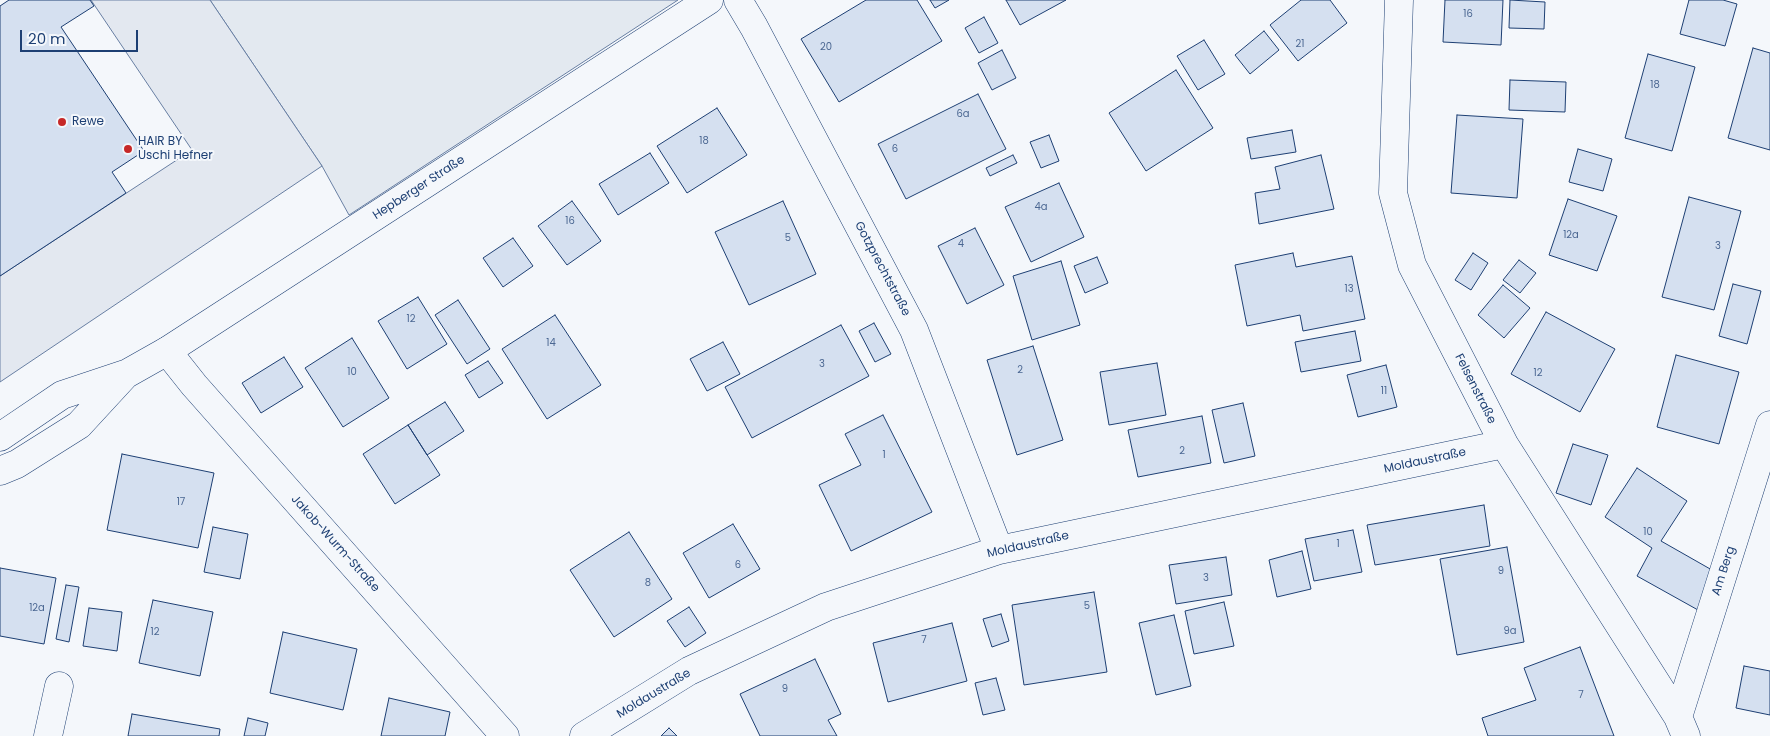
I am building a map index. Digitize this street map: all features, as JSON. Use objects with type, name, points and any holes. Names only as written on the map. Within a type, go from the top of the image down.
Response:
[{"type":"street","name":"Hepberger Straße","points":[[0,437],[62,395],[128,373],[167,351],[709,0]]},
{"type":"street","name":"Gotzprechtstraße","points":[[738,0],[759,36],[914,330],[999,550]]},
{"type":"street","name":"Felsenstraße","points":[[1400,0],[1393,193],[1412,265],[1504,444],[1682,727]]},
{"type":"street","name":"Jakob-Wurm-Straße","points":[[167,351],[194,385],[505,736]]},
{"type":"street","name":"Hepberger Straße","points":[[0,471],[17,464],[79,425],[128,373]]},
{"type":"street","name":"Am Berg","points":[[1682,727],[1766,454],[1770,425]]},
{"type":"street","name":"Moldaustraße","points":[[584,736],[689,671],[826,607],[999,550],[1504,444]]},
{"type":"street","points":[[48,736],[59,686]]},
{"type":"shaded area","points":[[91,0],[210,0],[322,166],[0,382],[0,276],[192,150]]},
{"type":"shaded area","points":[[210,0],[678,0],[349,215],[322,166]]},
{"type":"building","name":"Rewe","points":[[9,0],[90,0],[94,6],[61,27],[144,151],[112,172],[126,193],[0,276],[0,6]]},
{"type":"building","points":[[866,0],[917,0],[942,41],[839,102],[801,39]]},
{"type":"building","points":[[930,0],[949,0],[935,8]]},
{"type":"building","points":[[1006,0],[1066,0],[1020,25]]},
{"type":"building","points":[[1301,0],[1330,0],[1347,23],[1298,61],[1270,25]]},
{"type":"building","points":[[1445,0],[1503,0],[1501,45],[1443,42]]},
{"type":"building","points":[[1510,0],[1545,2],[1544,29],[1509,28]]},
{"type":"building","points":[[1689,0],[1723,0],[1737,4],[1725,46],[1680,34]]},
{"type":"building","points":[[984,17],[998,43],[979,53],[965,28]]},
{"type":"building","points":[[1264,31],[1279,50],[1250,74],[1235,55]]},
{"type":"building","points":[[1204,40],[1225,74],[1198,90],[1177,56]]},
{"type":"building","points":[[1753,48],[1770,53],[1770,150],[1728,138]]},
{"type":"building","points":[[1002,50],[1016,78],[992,90],[978,63]]},
{"type":"building","points":[[1648,54],[1695,67],[1672,151],[1625,138]]},
{"type":"building","points":[[1176,70],[1213,128],[1146,171],[1109,113]]},
{"type":"building","points":[[1510,80],[1566,82],[1565,112],[1509,110]]},
{"type":"building","points":[[978,94],[1006,149],[906,199],[878,144]]},
{"type":"building","points":[[717,108],[747,155],[687,193],[657,146]]},
{"type":"building","points":[[1457,115],[1523,119],[1517,198],[1451,193]]},
{"type":"building","points":[[1292,130],[1296,152],[1251,159],[1247,138]]},
{"type":"building","points":[[1049,135],[1059,161],[1041,168],[1030,142]]},
{"type":"building","points":[[1578,149],[1612,159],[1603,191],[1569,182]]},
{"type":"building","points":[[650,153],[669,183],[618,215],[599,184]]},
{"type":"building","points":[[1013,155],[1017,163],[990,176],[986,168]]},
{"type":"building","points":[[1321,155],[1334,209],[1259,224],[1255,193],[1280,189],[1275,167]]},
{"type":"building","points":[[1059,183],[1084,237],[1031,262],[1005,207]]},
{"type":"building","points":[[1689,197],[1741,211],[1714,310],[1662,297]]},
{"type":"building","points":[[1568,199],[1617,216],[1597,271],[1549,255]]},
{"type":"building","points":[[572,201],[601,241],[567,265],[538,226]]},
{"type":"building","points":[[783,201],[816,274],[749,305],[715,232]]},
{"type":"building","points":[[975,228],[1004,285],[967,304],[938,246]]},
{"type":"building","points":[[513,238],[533,266],[503,287],[483,258]]},
{"type":"building","points":[[1293,253],[1296,267],[1352,256],[1365,319],[1303,331],[1300,315],[1247,326],[1235,265]]},
{"type":"building","points":[[1473,253],[1488,263],[1471,290],[1455,280]]},
{"type":"building","points":[[1097,257],[1108,283],[1085,293],[1074,266]]},
{"type":"building","points":[[1519,260],[1536,273],[1520,293],[1503,280]]},
{"type":"building","points":[[1061,261],[1080,325],[1032,340],[1013,276]]},
{"type":"building","points":[[1733,284],[1761,291],[1747,344],[1719,336]]},
{"type":"building","points":[[1503,285],[1530,308],[1504,338],[1478,315]]},
{"type":"building","points":[[418,297],[447,344],[407,369],[378,321]]},
{"type":"building","points":[[458,300],[490,349],[467,364],[435,315]]},
{"type":"building","points":[[1546,312],[1615,349],[1580,412],[1511,374]]},
{"type":"building","points":[[555,315],[601,385],[547,419],[502,349]]},
{"type":"building","points":[[874,323],[891,354],[875,362],[859,331]]},
{"type":"building","points":[[841,325],[869,376],[752,438],[725,387]]},
{"type":"building","points":[[1355,331],[1361,361],[1301,372],[1295,342]]},
{"type":"building","points":[[352,338],[389,398],[343,427],[305,368]]},
{"type":"building","points":[[723,342],[740,374],[707,391],[690,359]]},
{"type":"building","points":[[1033,346],[1063,440],[1017,455],[987,360]]},
{"type":"building","points":[[1676,355],[1739,372],[1719,444],[1657,427]]},
{"type":"building","points":[[284,357],[303,387],[261,413],[242,383]]},
{"type":"building","points":[[488,361],[503,383],[479,398],[465,375]]},
{"type":"building","points":[[1157,363],[1166,415],[1109,425],[1100,372]]},
{"type":"building","points":[[1386,365],[1397,407],[1358,417],[1347,375]]},
{"type":"building","points":[[445,402],[464,431],[427,455],[408,425]]},
{"type":"building","points":[[1243,403],[1255,456],[1224,463],[1212,410]]},
{"type":"building","points":[[883,415],[932,512],[851,551],[819,485],[861,465],[845,434]]},
{"type":"building","points":[[1202,416],[1211,463],[1138,477],[1128,430]]},
{"type":"building","points":[[408,425],[440,475],[395,504],[363,454]]},
{"type":"building","points":[[1573,444],[1608,455],[1591,505],[1556,493]]},
{"type":"building","points":[[122,454],[214,473],[198,548],[107,530]]},
{"type":"building","points":[[1637,468],[1687,501],[1661,541],[1719,574],[1698,610],[1637,576],[1652,548],[1605,517]]},
{"type":"building","points":[[1484,505],[1490,546],[1375,565],[1367,525]]},
{"type":"building","points":[[733,524],[760,569],[709,598],[683,553]]},
{"type":"building","points":[[213,527],[248,534],[240,579],[204,572]]},
{"type":"building","points":[[1353,530],[1362,572],[1314,581],[1305,539]]},
{"type":"building","points":[[629,532],[672,599],[614,637],[570,570]]},
{"type":"building","points":[[1507,547],[1524,642],[1457,655],[1440,559]]},
{"type":"building","points":[[1302,551],[1311,589],[1277,597],[1269,560]]},
{"type":"building","points":[[1226,557],[1232,595],[1176,604],[1169,565]]},
{"type":"building","points":[[0,568],[56,578],[44,644],[0,636]]},
{"type":"building","points":[[66,585],[79,587],[69,642],[56,639]]},
{"type":"building","points":[[1094,592],[1107,672],[1024,685],[1012,605]]},
{"type":"building","points":[[153,600],[213,612],[200,676],[139,663]]},
{"type":"building","points":[[1224,602],[1234,646],[1194,654],[1185,611]]},
{"type":"building","points":[[689,607],[706,633],[685,647],[667,621]]},
{"type":"building","points":[[89,608],[122,612],[117,651],[83,646]]},
{"type":"building","points":[[1001,614],[1009,641],[992,647],[983,619]]},
{"type":"building","points":[[1174,615],[1191,686],[1156,695],[1139,623]]},
{"type":"building","points":[[952,623],[967,681],[888,702],[873,643]]},
{"type":"building","points":[[283,632],[357,649],[343,710],[270,693]]},
{"type":"building","points":[[1580,647],[1614,736],[1488,736],[1482,718],[1536,700],[1524,668]]},
{"type":"building","points":[[815,659],[841,714],[828,720],[837,736],[760,736],[740,694]]},
{"type":"building","points":[[1744,666],[1770,671],[1770,715],[1736,708]]},
{"type":"building","points":[[996,678],[1005,710],[983,715],[975,683]]},
{"type":"building","points":[[389,698],[450,712],[445,736],[381,736]]},
{"type":"building","points":[[132,714],[220,729],[219,736],[128,736]]},
{"type":"building","points":[[248,718],[268,723],[265,736],[244,736]]},
{"type":"building","points":[[669,728],[677,736],[661,736]]},
{"type":"place","name":"Rewe","points":[[62,122]]},
{"type":"place","name":"HAIR BY Uschi Hefner","points":[[128,149]]}]
